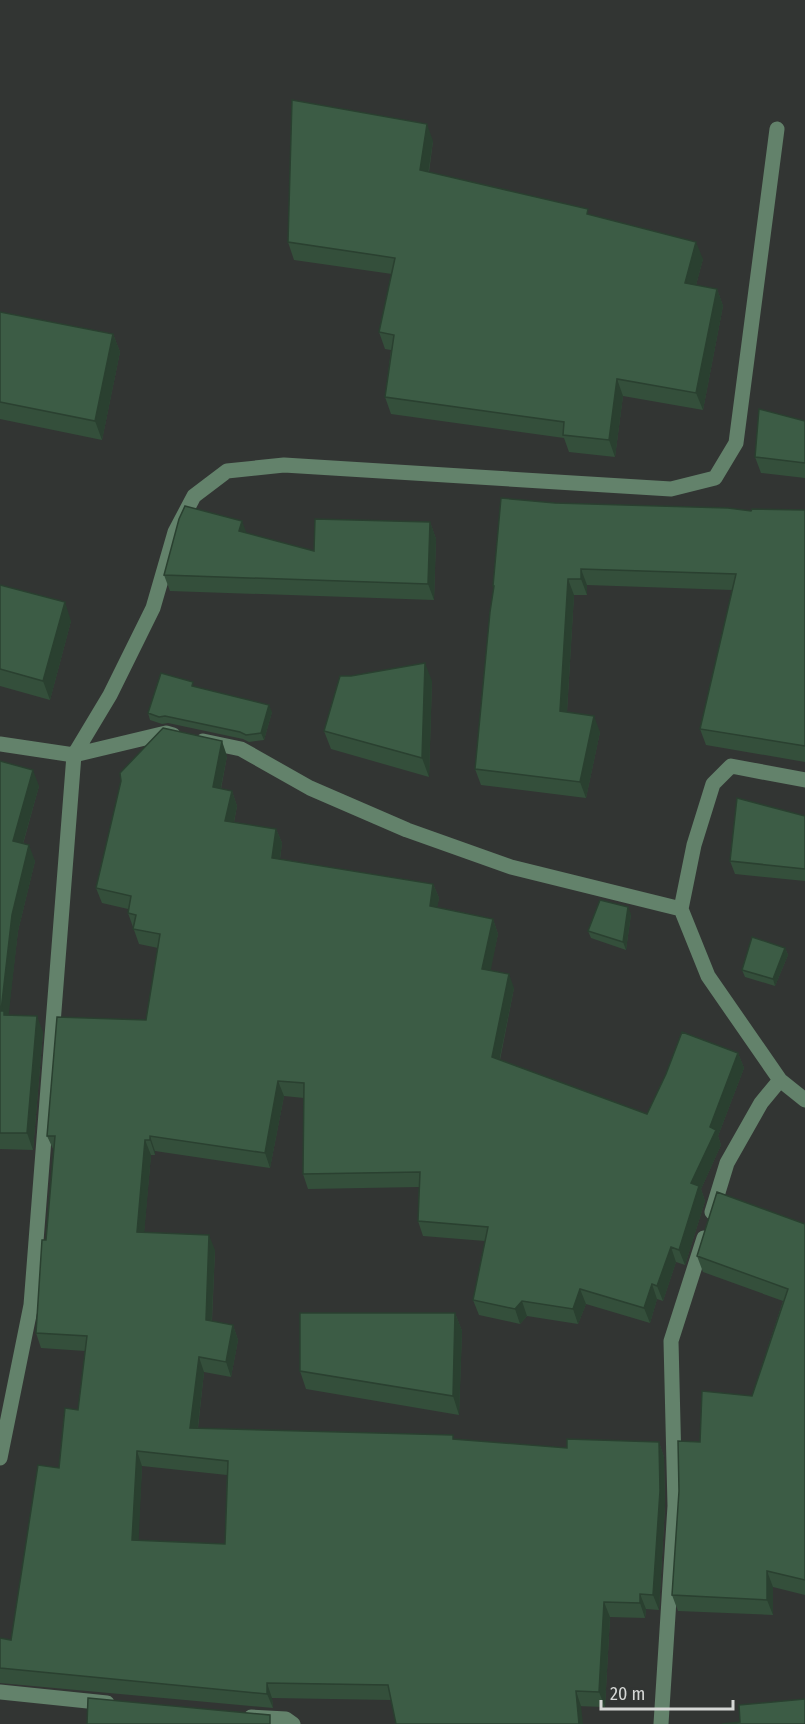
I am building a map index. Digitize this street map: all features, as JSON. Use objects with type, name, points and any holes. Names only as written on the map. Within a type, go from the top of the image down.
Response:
[{"type":"street","points":[[0,1458],[32,1305],[74,755],[110,695],[153,608],[175,532],[194,496],[227,471],[284,465],[671,489],[715,478],[736,443],[777,129]]},
{"type":"street","points":[[0,744],[74,755],[166,733],[240,749],[310,788],[407,830],[511,867],[681,909]]},
{"type":"street","points":[[805,780],[731,766],[713,784],[694,845],[681,909],[708,976],[780,1080],[805,1100]]},
{"type":"street","points":[[661,1724],[675,1506],[671,1341],[727,1163],[761,1103],[780,1080]]},
{"type":"street","points":[[0,1692],[119,1704]]},
{"type":"street","points":[[239,1716],[286,1719],[293,1724]]},
{"type":"building","points":[[292,100],[427,124],[420,170],[588,209],[587,214],[696,242],[685,283],[717,289],[696,393],[617,379],[609,440],[563,435],[564,422],[385,397],[394,335],[379,332],[395,258],[288,242]]},
{"type":"building","points":[[0,312],[113,334],[95,421],[0,402]]},
{"type":"building","points":[[759,409],[805,421],[805,463],[755,457]]},
{"type":"building","points":[[501,498],[555,503],[728,508],[751,511],[752,509],[805,510],[805,746],[700,729],[736,574],[581,569],[581,579],[568,579],[560,711],[594,716],[580,782],[475,769]]},
{"type":"building","points":[[185,506],[242,521],[239,531],[314,551],[315,519],[430,522],[428,584],[164,575],[179,519]]},
{"type":"building","points":[[0,585],[65,602],[43,681],[0,669]]},
{"type":"building","points":[[425,663],[422,758],[324,731],[340,676]]},
{"type":"building","points":[[161,673],[193,682],[192,686],[269,705],[261,733],[246,735],[148,713]]},
{"type":"building","points":[[163,728],[222,741],[213,787],[232,791],[225,821],[276,829],[272,858],[433,884],[430,906],[493,919],[482,969],[509,974],[492,1057],[647,1114],[682,1032],[738,1053],[710,1127],[716,1130],[691,1183],[699,1186],[679,1250],[671,1247],[657,1286],[652,1284],[644,1308],[580,1289],[573,1309],[522,1301],[515,1309],[473,1300],[488,1227],[418,1221],[420,1172],[303,1174],[304,1083],[278,1081],[265,1153],[150,1136],[150,1140],[145,1140],[137,1232],[209,1235],[206,1320],[233,1325],[226,1362],[199,1357],[190,1428],[453,1435],[453,1439],[567,1448],[567,1439],[659,1442],[660,1491],[653,1595],[640,1594],[640,1603],[604,1602],[599,1692],[576,1691],[579,1724],[396,1724],[388,1685],[267,1683],[267,1694],[0,1668],[0,1638],[11,1640],[38,1465],[59,1468],[65,1408],[78,1410],[87,1336],[36,1333],[42,1240],[46,1240],[55,1136],[47,1136],[57,1017],[146,1020],[160,934],[133,929],[136,915],[128,913],[131,896],[96,888],[121,781],[120,773]],"holes":[[[137,1451],[228,1461],[225,1544],[132,1540]]]},
{"type":"building","points":[[0,761],[33,770],[13,841],[29,845],[12,915],[1,1011],[4,1011],[4,1015],[37,1016],[27,1133],[0,1133]]},
{"type":"building","points":[[737,798],[805,816],[805,869],[730,861]]},
{"type":"building","points":[[600,900],[628,907],[623,942],[588,931]]},
{"type":"building","points":[[752,937],[785,948],[773,979],[742,970]]},
{"type":"building","points":[[717,1192],[805,1224],[805,1580],[767,1571],[767,1600],[672,1595],[679,1491],[678,1441],[700,1442],[702,1391],[752,1396],[788,1289],[697,1256]]},
{"type":"building","points":[[300,1313],[455,1313],[453,1396],[300,1371]]},
{"type":"building","points":[[88,1698],[270,1715],[270,1724],[87,1724]]},
{"type":"building","points":[[805,1699],[805,1724],[722,1724],[740,1722],[739,1705]]}]
